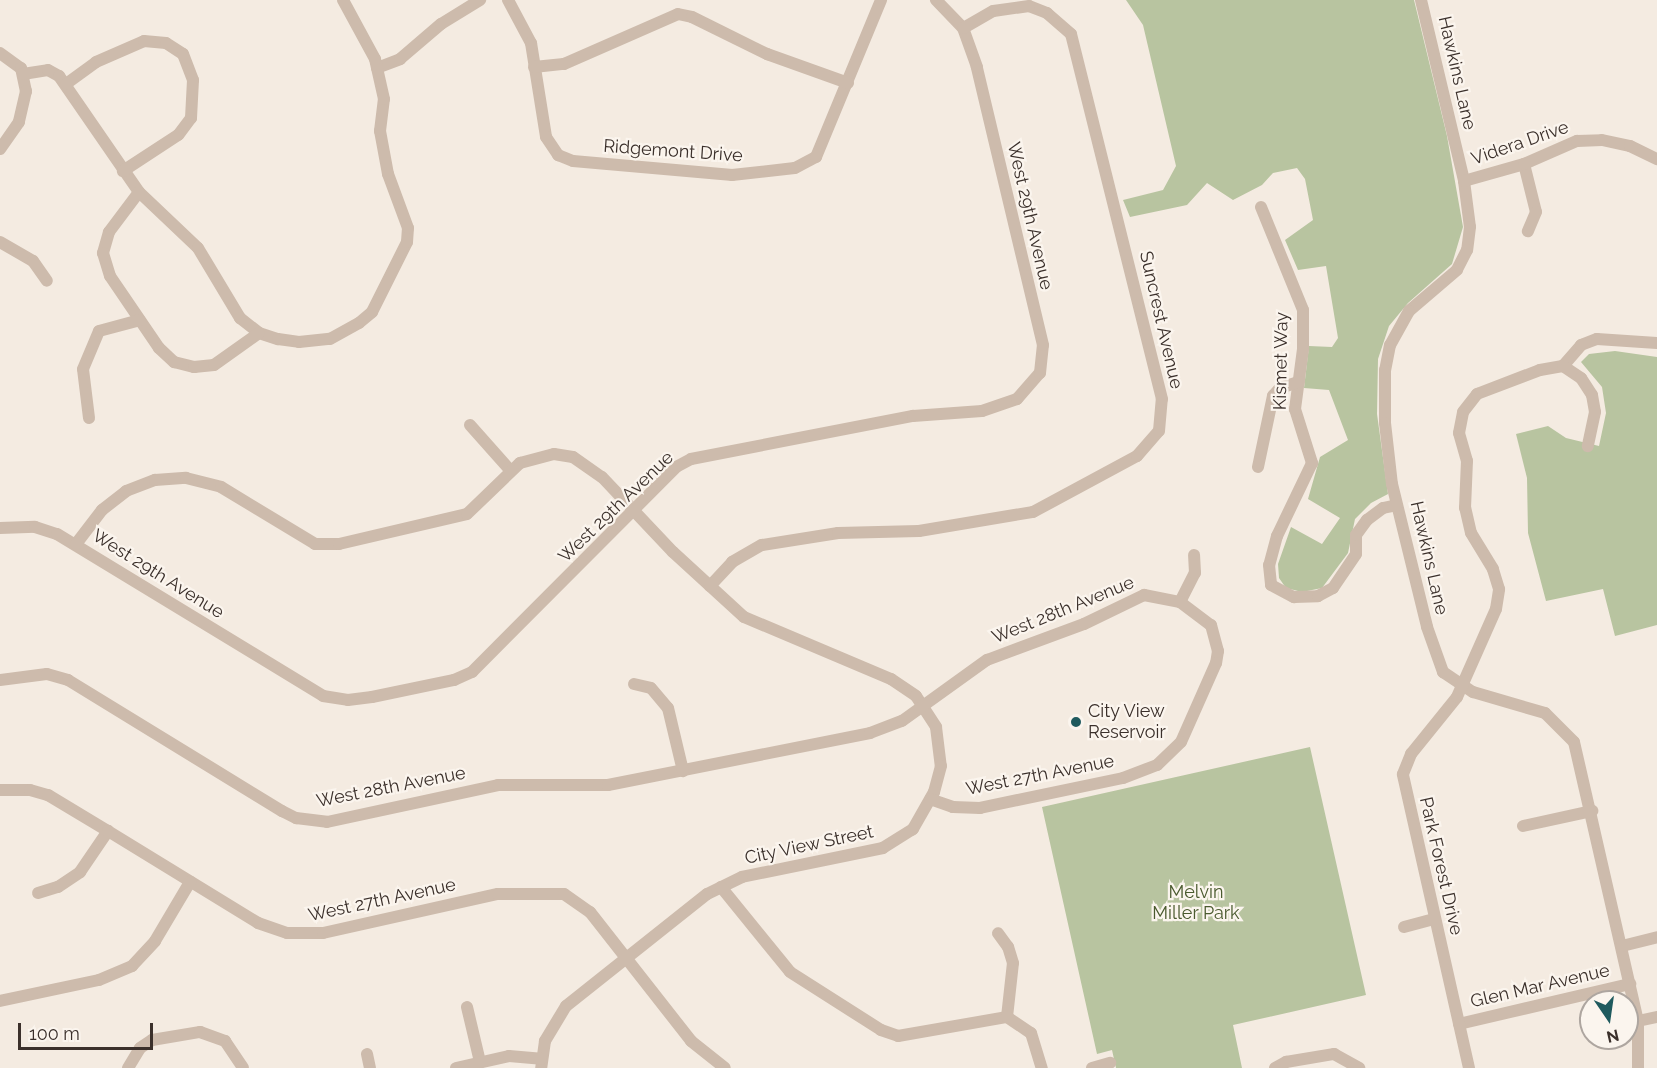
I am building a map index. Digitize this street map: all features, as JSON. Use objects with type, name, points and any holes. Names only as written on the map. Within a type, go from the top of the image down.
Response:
[{"type":"street","points":[[23,74],[48,70],[66,84],[139,192],[198,248],[240,318],[259,333],[299,342],[330,339],[344,333],[372,312],[404,254],[408,228],[388,174],[380,131],[384,99],[377,68],[362,29],[343,0]]},
{"type":"street","points":[[377,68],[400,59],[441,24],[480,0]]},
{"type":"street","name":"Ridgemont Drive","points":[[508,0],[531,43],[546,137],[564,158],[725,175],[795,168],[812,161],[819,153],[881,0]]},
{"type":"street","name":"West 29th Avenue","points":[[0,528],[35,527],[76,544],[301,685],[323,696],[348,700],[454,680],[472,672],[634,512],[676,467],[691,459],[894,419],[982,411],[1001,407],[1030,388],[1040,373],[1043,345],[1023,274],[977,67],[963,28],[936,0]]},
{"type":"street","name":"Hawkins Lane","points":[[1421,0],[1464,181],[1470,227],[1462,261],[1444,283],[1409,311],[1394,334],[1387,358],[1386,433],[1398,505],[1434,653],[1443,672],[1461,687],[1528,706],[1555,719],[1574,742],[1592,811],[1631,990]]},
{"type":"street","name":"Suncrest Avenue","points":[[710,586],[732,562],[762,545],[838,533],[920,531],[1033,512],[1137,456],[1159,431],[1162,399],[1071,34],[1047,13],[1029,6],[993,11],[963,28]]},
{"type":"street","points":[[534,67],[564,64],[678,14],[692,17],[767,54],[849,83]]},
{"type":"street","points":[[66,84],[103,58],[144,41],[166,43],[183,54],[193,80],[194,107],[186,127],[123,171]]},
{"type":"street","points":[[0,53],[18,65],[23,74],[26,91],[22,114],[0,148]]},
{"type":"street","name":"Videra Drive","points":[[1464,181],[1524,164],[1577,141],[1602,140],[1630,146],[1657,159]]},
{"type":"street","points":[[1524,164],[1536,212],[1535,222],[1528,231]]},
{"type":"street","points":[[139,192],[109,232],[104,253],[110,276],[140,320],[174,362],[194,367],[214,365],[259,333]]},
{"type":"street","name":"Kismet Way","points":[[1261,207],[1303,310],[1299,382],[1295,409],[1312,463],[1277,536],[1269,566],[1271,585],[1294,597],[1318,596],[1333,588],[1356,554],[1356,535],[1367,520],[1383,508],[1398,505]]},
{"type":"street","points":[[0,242],[33,261],[47,281]]},
{"type":"street","points":[[89,418],[83,369],[99,332],[140,320]]},
{"type":"street","points":[[1588,446],[1594,412],[1592,395],[1581,378],[1563,366],[1576,350],[1597,339],[1657,343]]},
{"type":"street","name":"Park Forest Drive","points":[[1469,1068],[1403,774],[1411,754],[1461,687],[1496,609],[1498,589],[1493,569],[1471,532],[1465,508],[1467,461],[1459,433],[1463,412],[1477,394],[1523,380],[1540,370],[1563,366]]},
{"type":"street","points":[[1258,467],[1273,396],[1280,388],[1299,382]]},
{"type":"street","points":[[470,425],[510,470]]},
{"type":"street","name":"City View Street","points":[[76,544],[102,510],[126,491],[155,480],[186,478],[221,487],[297,536],[315,544],[339,544],[467,514],[510,470],[536,456],[554,454],[573,457],[602,477],[673,552],[744,617],[891,679],[916,696],[936,727],[941,752],[939,778],[913,829],[883,848],[742,877],[721,887],[626,957],[566,1006],[545,1041],[541,1064]]},
{"type":"street","points":[[1180,602],[1195,573],[1194,555]]},
{"type":"street","name":"West 28th Avenue","points":[[0,680],[47,674],[68,680],[272,805],[310,821],[343,819],[498,785],[598,786],[886,729],[987,660],[1084,624],[1130,598],[1159,595],[1180,602]]},
{"type":"street","name":"West 27th Avenue","points":[[930,799],[953,807],[980,808],[1123,778],[1157,765],[1181,742],[1216,663],[1218,651],[1211,625],[1180,602]]},
{"type":"street","points":[[634,684],[651,688],[668,708],[683,771]]},
{"type":"street","name":"West 27th Avenue","points":[[0,790],[30,790],[48,795],[258,923],[304,935],[498,894],[549,891],[578,901],[590,912],[691,1041],[725,1068]]},
{"type":"street","points":[[1523,826],[1592,811]]},
{"type":"street","points":[[38,893],[73,878],[108,831]]},
{"type":"street","points":[[0,1001],[99,980],[132,966],[155,941],[190,882]]},
{"type":"street","points":[[721,887],[790,972],[880,1030],[898,1036],[915,1035],[1007,1017],[1031,1033],[1042,1068]]},
{"type":"street","points":[[1404,927],[1434,919]]},
{"type":"street","points":[[998,933],[1008,947],[1013,963],[1007,1017]]},
{"type":"street","points":[[1622,946],[1657,937]]},
{"type":"street","name":"Glen Mar Avenue","points":[[1459,1024],[1630,984]]},
{"type":"street","points":[[467,1006],[480,1062]]},
{"type":"street","points":[[1639,1022],[1657,1017]]},
{"type":"street","points":[[128,1068],[140,1048],[152,1040],[200,1032],[225,1041],[243,1068]]},
{"type":"street","name":"Hawkins Lane","points":[[1638,1050],[1638,1068]]},
{"type":"street","points":[[367,1054],[370,1068]]},
{"type":"street","points":[[1275,1068],[1286,1062],[1334,1054],[1359,1068]]},
{"type":"street","points":[[456,1068],[509,1056],[541,1064]]},
{"type":"street","points":[[1092,1068],[1110,1064]]},
{"type":"green space","points":[[1126,0],[1414,0],[1447,136],[1463,227],[1452,264],[1408,303],[1389,326],[1378,359],[1377,414],[1388,494],[1371,503],[1355,519],[1348,553],[1322,588],[1302,592],[1286,588],[1279,578],[1278,564],[1291,527],[1322,544],[1340,518],[1308,499],[1320,457],[1348,440],[1329,390],[1304,388],[1309,346],[1332,347],[1338,338],[1326,266],[1298,270],[1285,240],[1313,220],[1305,179],[1297,168],[1273,173],[1262,185],[1233,200],[1207,183],[1187,205],[1130,217],[1123,200],[1163,190],[1176,166],[1143,25]]},
{"type":"green space","points":[[1615,351],[1657,357],[1657,625],[1615,636],[1603,589],[1546,601],[1528,533],[1527,478],[1516,434],[1548,426],[1566,438],[1599,446],[1606,413],[1602,387],[1581,362],[1589,354]]},
{"type":"green space","name":"Melvin Miller Park","points":[[1310,747],[1366,995],[1233,1025],[1242,1068],[1116,1068],[1112,1050],[1097,1054],[1042,807]]},
{"type":"place","name":"City View Reservoir","points":[[1076,722]]}]
